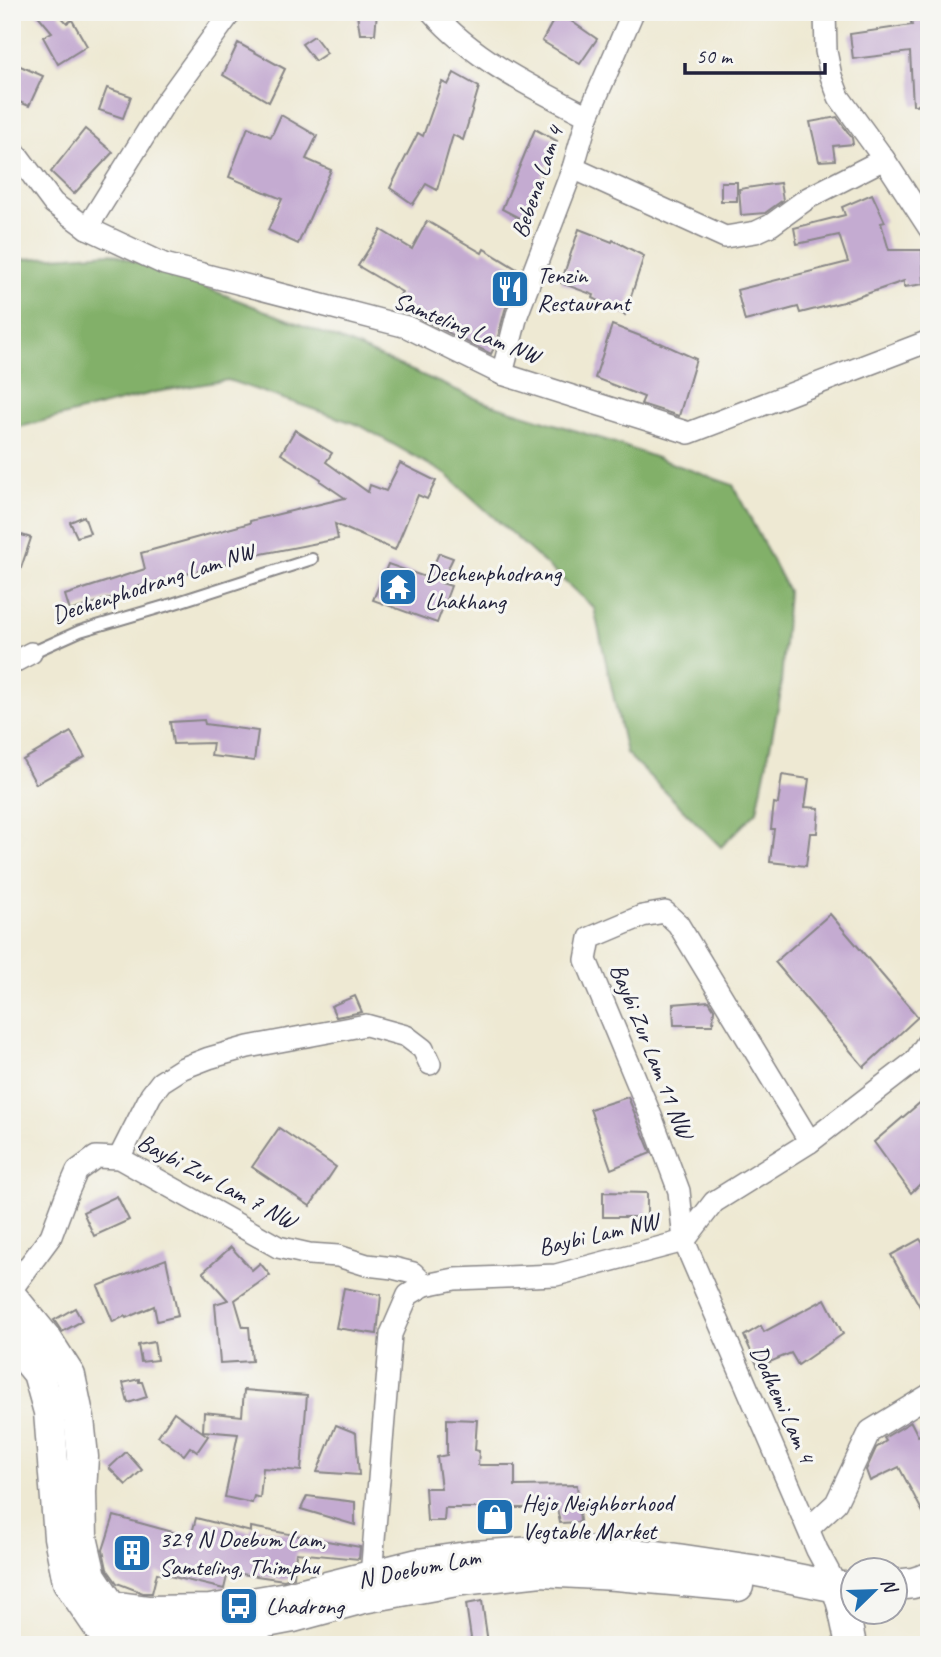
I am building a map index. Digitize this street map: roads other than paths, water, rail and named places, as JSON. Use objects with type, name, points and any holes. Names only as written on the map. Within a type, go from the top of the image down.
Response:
[{"type":"main road","points":[[12,1297],[47,1340],[70,1376],[83,1457],[82,1537],[100,1627]]},
{"type":"main road","points":[[12,1341],[38,1373],[49,1412],[59,1537],[68,1582],[100,1627]]},
{"type":"main road","name":"N Doebum Lam","points":[[100,1627],[149,1611],[210,1610],[287,1597],[418,1564],[474,1556],[563,1550],[657,1556],[752,1570],[839,1595]]},
{"type":"main road","name":"N Doebum Lam","points":[[100,1627],[215,1632],[293,1617],[363,1598],[462,1580],[541,1571],[616,1575],[839,1596]]},
{"type":"main road","points":[[909,1583],[929,1578]]},
{"type":"main road","points":[[909,1603],[929,1600]]},
{"type":"main road","points":[[849,1626],[851,1645]]},
{"type":"street","points":[[88,228],[163,106],[230,12]]},
{"type":"street","points":[[432,12],[446,29],[488,59],[527,84],[588,116]]},
{"type":"street","name":"Bebena Lam 4","points":[[502,374],[517,315],[573,168],[588,116],[633,12]]},
{"type":"street","points":[[825,12],[826,51],[839,97],[929,228]]},
{"type":"street","name":"Samteling Lam NW","points":[[12,148],[53,203],[88,228],[164,264],[407,327],[502,374],[689,433],[929,341]]},
{"type":"street","points":[[573,168],[725,237],[756,232],[771,225],[808,198],[884,159]]},
{"type":"street","name":"Baybi Zur Lam 11 NW","points":[[684,1241],[679,1191],[586,960],[590,938],[642,916],[666,912],[678,924],[810,1142]]},
{"type":"street","points":[[119,1158],[151,1095],[161,1082],[183,1068],[248,1047],[366,1025],[406,1036],[423,1049],[430,1065]]},
{"type":"street","name":"Baybi Lam NW","points":[[425,1285],[455,1279],[556,1275],[684,1241],[714,1202],[922,1067],[929,1040]]},
{"type":"street","name":"Baybi Zur Lam 7 NW","points":[[12,1291],[51,1236],[77,1171],[96,1157],[119,1158],[278,1247],[309,1254],[338,1256],[367,1265],[414,1273],[425,1285]]},
{"type":"street","name":"Dodhemi Lam 4","points":[[684,1241],[817,1550],[839,1584]]},
{"type":"street","points":[[370,1576],[391,1334],[408,1295],[425,1285]]},
{"type":"street","points":[[809,1528],[836,1503],[870,1432],[929,1395]]},
{"type":"lane","name":"Dechenphodrang Lam NW","points":[[21,658],[80,631],[312,559]]},
{"type":"place","name":"Tenzin Restaurant","points":[[510,289]]},
{"type":"place","name":"Dechenphodrang Lhakhang","points":[[398,587]]},
{"type":"place","name":"Hejo Neighborhood Vegtable Market","points":[[495,1517]]},
{"type":"place","name":"329 N Doebum Lam, Samteling, Thimphu","points":[[132,1553]]},
{"type":"place","name":"Lhadrong","points":[[239,1606]]}]
